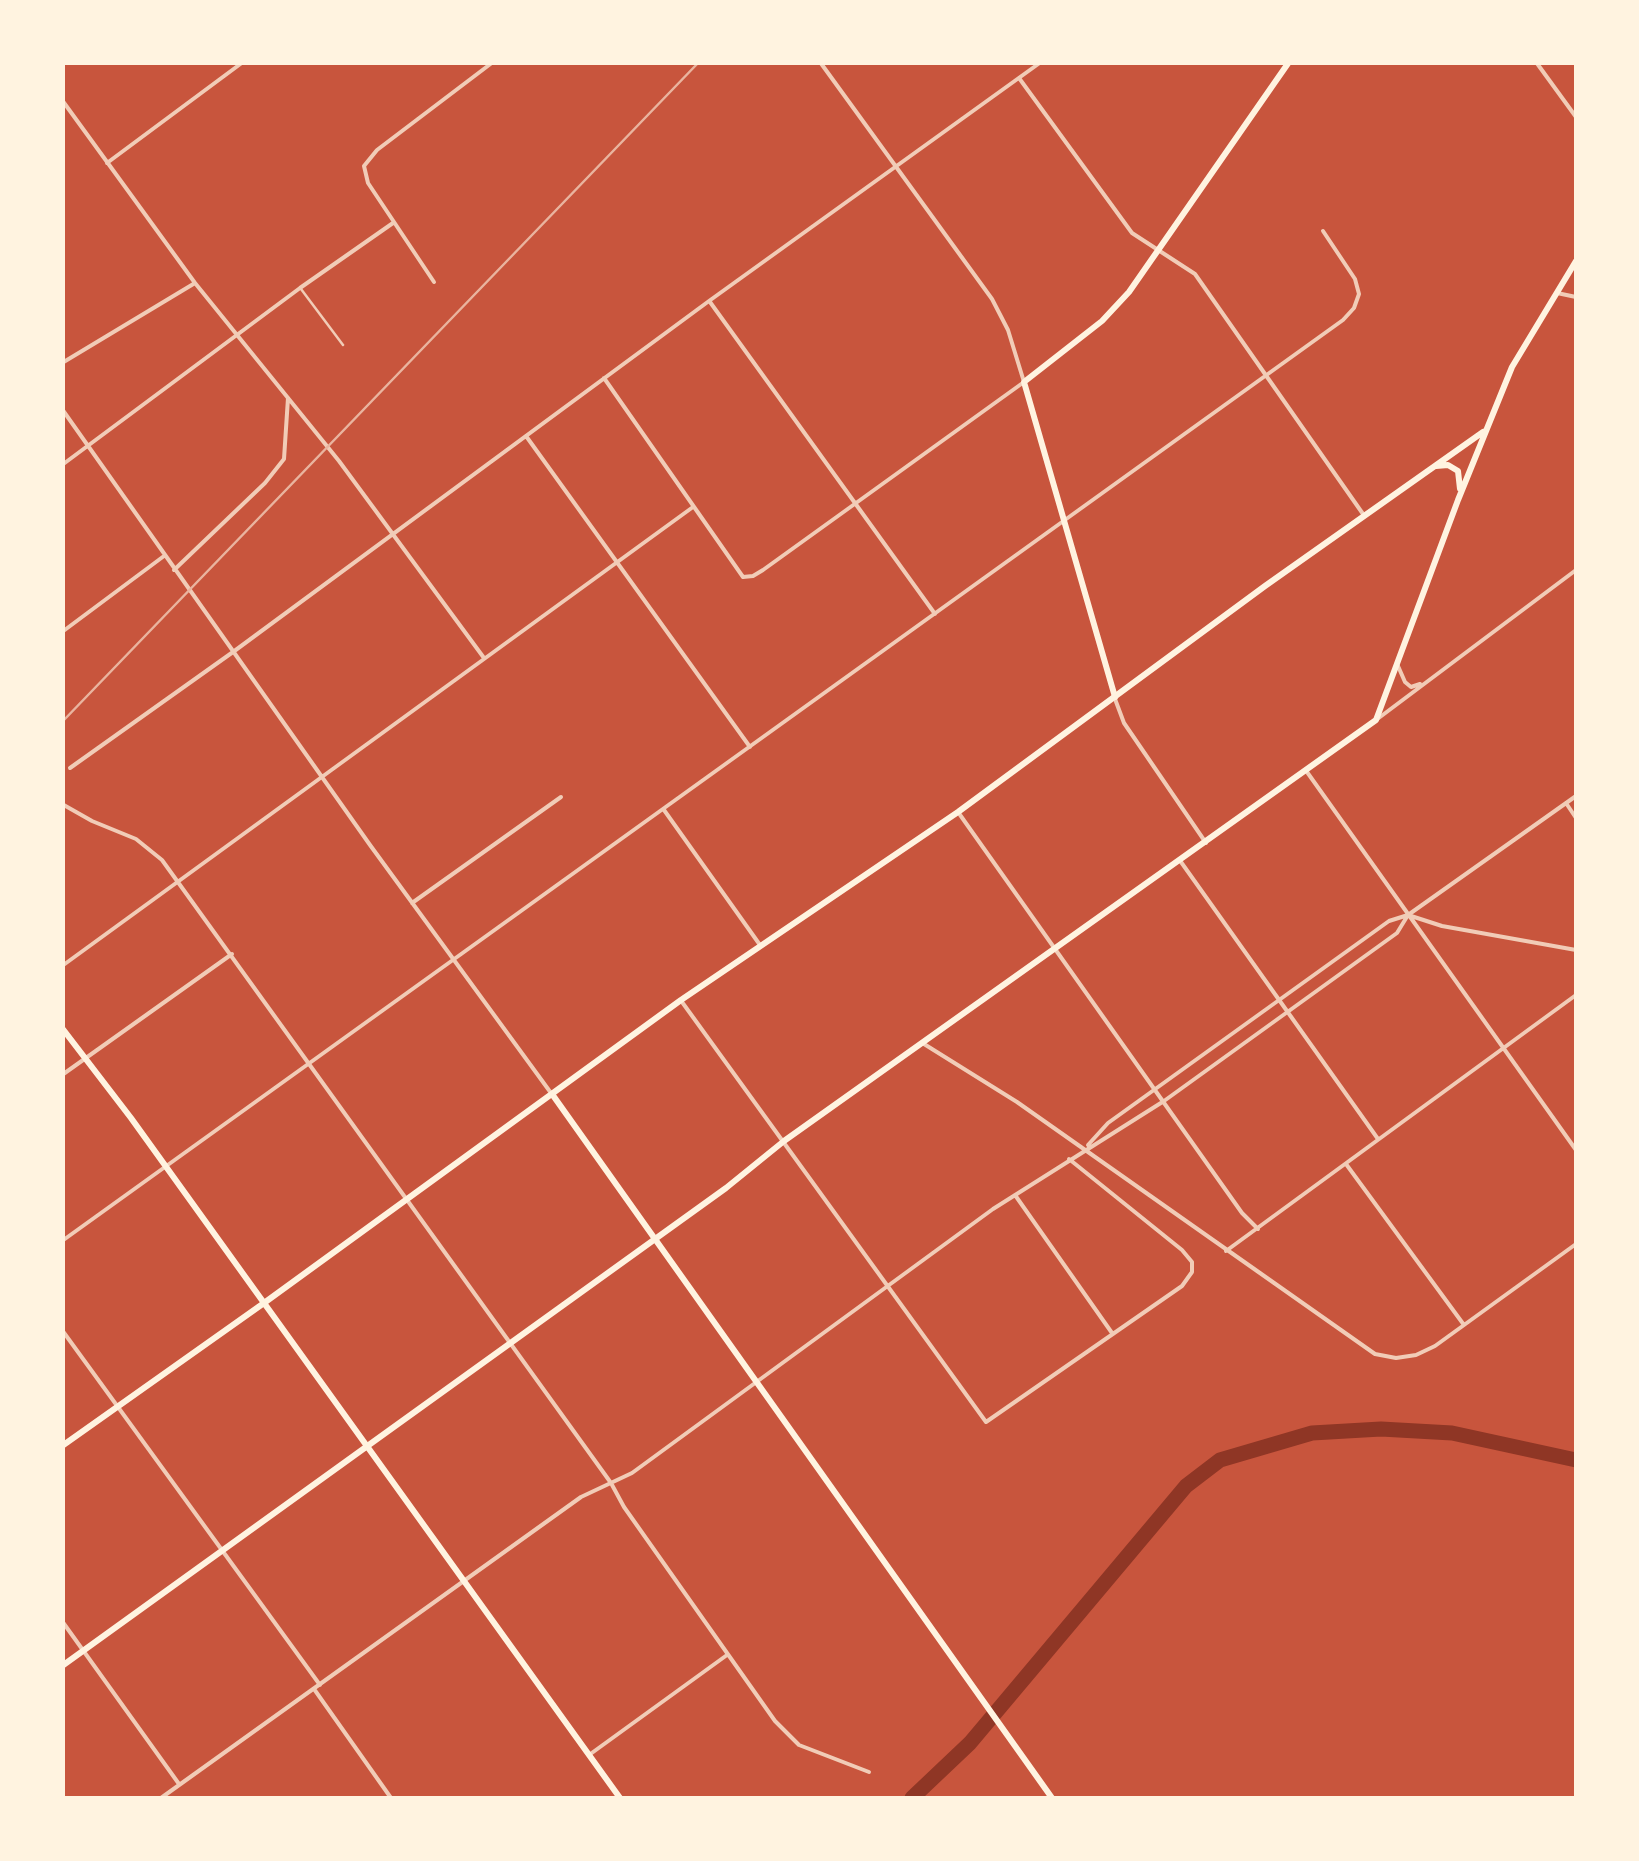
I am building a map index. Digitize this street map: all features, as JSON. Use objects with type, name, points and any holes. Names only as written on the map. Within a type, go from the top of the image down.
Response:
[{"type":"main road","points":[[1114,697],[1024,382],[1102,321],[1159,251],[1289,62]]},
{"type":"main road","points":[[62,1666],[654,1240],[784,1141],[1376,720],[1512,367],[1576,261]]},
{"type":"main road","points":[[62,1446],[681,1000],[958,812],[1486,430]]},
{"type":"main road","points":[[1431,468],[1448,464],[1458,471],[1458,500]]},
{"type":"main road","points":[[62,1028],[620,1798]]},
{"type":"main road","points":[[552,1094],[1052,1798]]},
{"type":"street","points":[[107,163],[244,62]]},
{"type":"street","points":[[434,282],[368,184],[364,166],[377,150],[493,62]]},
{"type":"street","points":[[604,378],[743,577],[763,570],[1024,382],[1008,330],[992,299],[820,62]]},
{"type":"street","points":[[70,768],[1041,62]]},
{"type":"street","points":[[1536,62],[1576,117]]},
{"type":"street","points":[[1020,78],[1132,233],[1195,274],[1364,515]]},
{"type":"street","points":[[62,100],[236,336],[339,461],[484,658]]},
{"type":"street","points":[[62,465],[393,223]]},
{"type":"street","points":[[62,1241],[1343,320],[1354,308],[1359,294],[1355,279],[1323,231]]},
{"type":"street","points":[[62,363],[196,283]]},
{"type":"street","points":[[1555,292],[1576,297]]},
{"type":"street","points":[[709,300],[936,614]]},
{"type":"street","points":[[174,570],[265,483],[284,459],[288,398]]},
{"type":"street","points":[[62,409],[412,904],[552,1094]]},
{"type":"street","points":[[526,436],[750,747]]},
{"type":"street","points":[[62,966],[693,507]]},
{"type":"street","points":[[62,632],[164,556]]},
{"type":"street","points":[[1376,720],[1576,570]]},
{"type":"street","points":[[1398,662],[1404,682],[1412,687],[1425,683]]},
{"type":"street","points":[[1114,697],[1124,723],[1206,842]]},
{"type":"street","points":[[1307,772],[1576,1150]]},
{"type":"street","points":[[1084,1149],[1108,1123],[1389,920],[1408,915],[1576,796]]},
{"type":"street","points":[[412,904],[561,797]]},
{"type":"street","points":[[1566,803],[1576,818]]},
{"type":"street","points":[[62,804],[152,849],[180,882],[611,1483],[775,1721],[799,1745],[869,1772]]},
{"type":"street","points":[[664,810],[761,946]]},
{"type":"street","points":[[958,812],[1228,1194],[1258,1229]]},
{"type":"street","points":[[1180,862],[1378,1140]]},
{"type":"street","points":[[1408,915],[1442,926],[1576,950]]},
{"type":"street","points":[[161,1798],[581,1497],[632,1473],[1014,1195],[1164,1101],[1397,932],[1408,915]]},
{"type":"street","points":[[62,1075],[232,954]]},
{"type":"street","points":[[1226,1251],[1576,995]]},
{"type":"street","points":[[681,1000],[986,1422],[1182,1286],[1192,1272],[1192,1262],[1182,1250],[1069,1159]]},
{"type":"street","points":[[924,1044],[1084,1149],[1375,1354],[1396,1358],[1416,1355],[1576,1244]]},
{"type":"street","points":[[1346,1164],[1464,1325]]},
{"type":"street","points":[[1014,1195],[1112,1334]]},
{"type":"street","points":[[62,1330],[222,1550],[391,1798]]},
{"type":"street","points":[[62,1621],[179,1785]]},
{"type":"street","points":[[590,1755],[727,1654]]},
{"type":"lane","points":[[300,288],[343,345]]},
{"type":"waterway","points":[[912,1798],[970,1743],[1186,1486],[1220,1460],[1312,1433],[1381,1429],[1452,1433],[1576,1460]]},
{"type":"railway","points":[[62,722],[699,62]]}]
